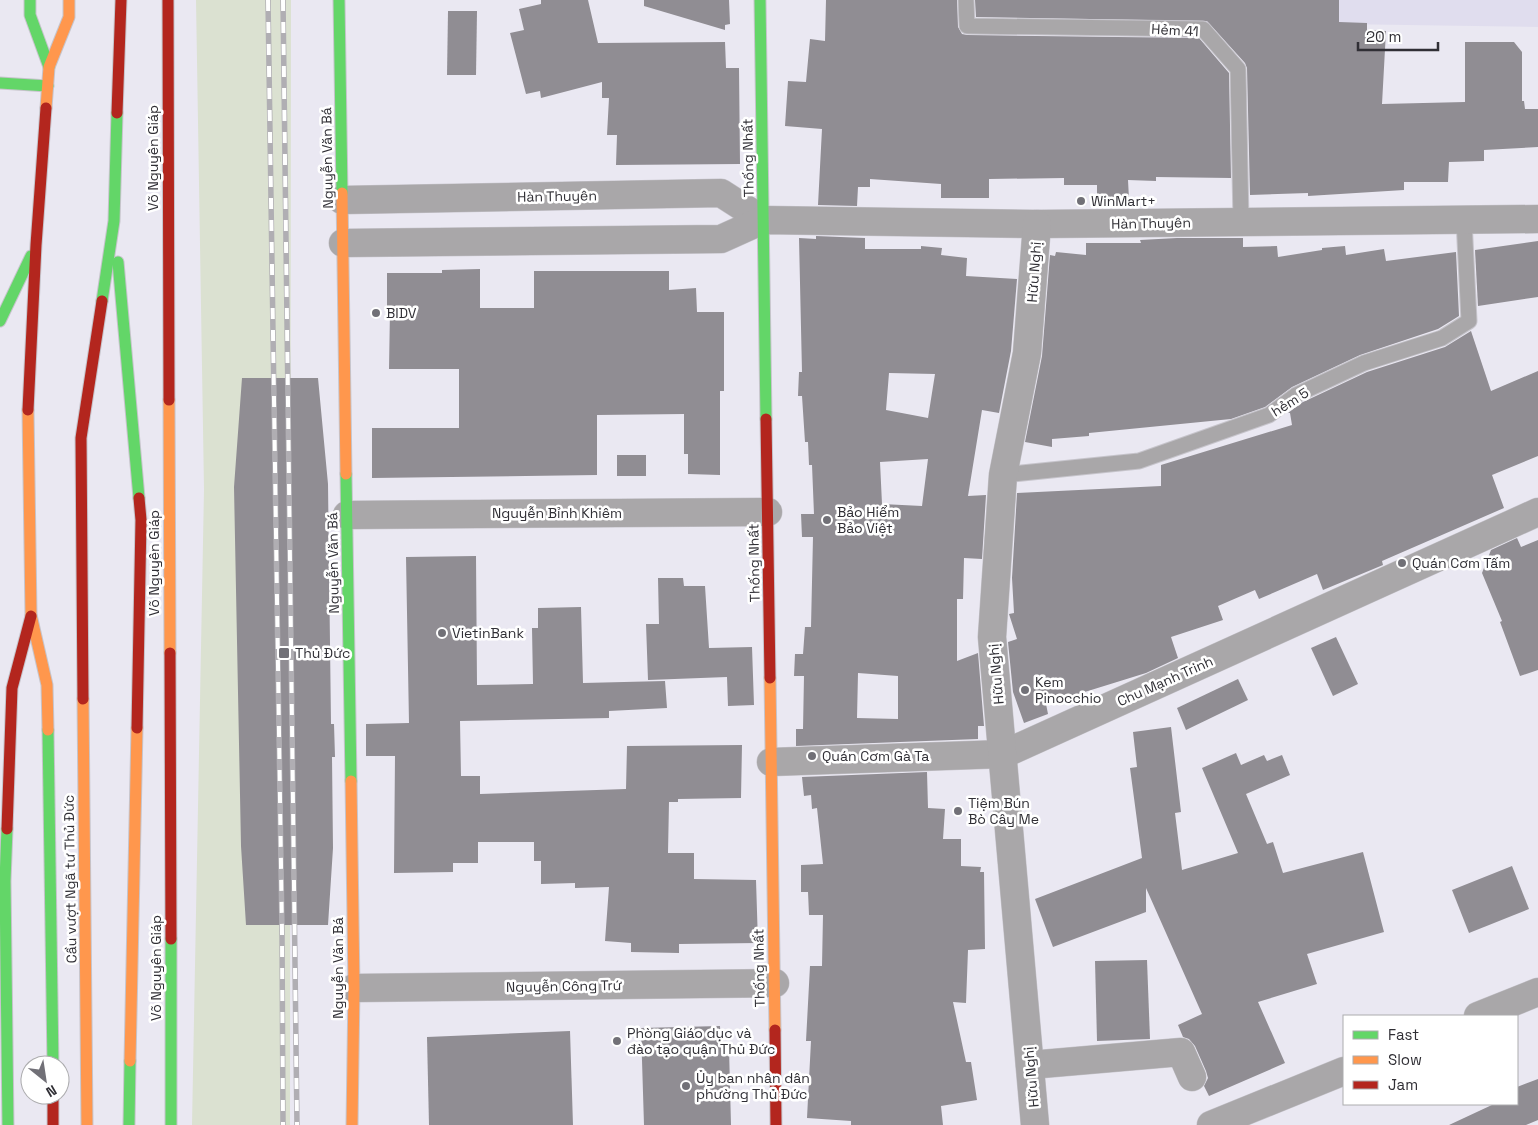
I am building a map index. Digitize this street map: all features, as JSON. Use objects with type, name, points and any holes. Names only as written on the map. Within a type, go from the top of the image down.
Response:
[{"type":"main road","points":[[30,0],[30,15],[49,67]]},
{"type":"main road","points":[[8,1125],[5,881],[12,688],[31,615],[27,437],[36,245],[49,67],[69,17],[69,0]]},
{"type":"main road","name":"Võ Nguyên Giáp","points":[[82,632],[81,438],[114,221],[122,0]]},
{"type":"main road","name":"Võ Nguyên Giáp","points":[[168,0],[171,1125]]},
{"type":"main road","name":"Nguyễn Văn Bá","points":[[339,0],[354,988],[352,1125]]},
{"type":"main road","name":"Thống Nhất","points":[[760,0],[776,1125]]},
{"type":"main road","points":[[0,83],[48,86]]},
{"type":"main road","name":"Võ Nguyên Giáp","points":[[114,221],[142,520],[129,1125]]},
{"type":"main road","points":[[0,321],[36,245]]},
{"type":"main road","name":"Cầu vượt Ngã tư Thủ Đức","points":[[31,615],[38,636],[47,686],[52,1055]]},
{"type":"main road","name":"Cầu vượt Ngã tư Thủ Đức","points":[[82,632],[87,1125]]},
{"type":"main road","points":[[53,1105],[53,1125]]},
{"type":"street","name":"Hàn Thuyên","points":[[342,200],[721,193],[763,220]]},
{"type":"street","name":"Hàn Thuyên","points":[[343,243],[721,239],[763,220],[1037,224],[1538,219]]},
{"type":"street","name":"Hữu Nghị","points":[[1035,1125],[1004,754],[992,637],[1003,475],[1028,353],[1037,224]]},
{"type":"street","name":"Nguyễn Bỉnh Khiêm","points":[[347,514],[768,512]]},
{"type":"street","name":"Chu Mạnh Trinh","points":[[771,762],[1004,754],[1538,512]]},
{"type":"street","name":"Nguyễn Công Trứ","points":[[354,988],[775,983]]},
{"type":"street","points":[[1480,1015],[1538,992]]},
{"type":"street","points":[[1030,1065],[1181,1052],[1192,1077]]},
{"type":"street","points":[[1212,1125],[1343,1071]]},
{"type":"lane","name":"Hẻm 41","points":[[966,0],[967,26],[1203,29],[1238,69],[1241,222]]},
{"type":"lane","name":"hẻm 5","points":[[1003,475],[1139,460],[1269,415],[1296,395],[1364,363],[1442,338],[1469,321],[1464,220]]},
{"type":"shaded area","points":[[1202,0],[1538,0],[1538,27],[1202,22]]},
{"type":"green space","points":[[196,0],[291,0],[290,1125],[192,1125],[204,489]]},
{"type":"building","points":[[541,0],[588,0],[598,43],[725,42],[726,68],[739,68],[740,164],[616,165],[617,135],[607,135],[609,98],[602,98],[602,82],[541,98],[540,91],[526,94],[510,33],[524,30],[519,9],[541,4]]},
{"type":"building","points":[[644,0],[729,0],[730,24],[725,25],[725,30],[644,6]]},
{"type":"building","points":[[826,0],[957,0],[958,27],[962,34],[967,35],[1199,38],[1229,73],[1231,178],[1156,177],[1156,181],[1128,180],[1129,199],[1097,199],[1097,185],[1064,185],[1064,178],[989,179],[989,198],[941,198],[941,184],[870,179],[870,187],[858,187],[857,206],[818,205],[822,129],[785,126],[788,81],[806,82],[810,39],[825,41]]},
{"type":"building","points":[[975,0],[1339,0],[1339,22],[1367,23],[1367,30],[1386,31],[1382,104],[1465,102],[1465,42],[1514,42],[1522,52],[1522,101],[1524,101],[1525,109],[1538,109],[1538,147],[1484,150],[1484,161],[1449,162],[1448,182],[1404,182],[1404,190],[1308,196],[1308,193],[1250,195],[1247,68],[1245,63],[1207,21],[976,17]]},
{"type":"building","points":[[448,11],[477,11],[476,75],[447,75]]},
{"type":"building","points":[[816,236],[865,238],[865,249],[921,249],[921,246],[942,248],[941,255],[967,258],[966,276],[1017,279],[1011,351],[999,413],[982,410],[968,496],[986,495],[982,559],[964,558],[963,599],[957,599],[957,661],[978,653],[984,726],[978,726],[978,739],[796,746],[796,729],[803,729],[804,676],[794,676],[795,654],[803,654],[805,627],[811,627],[813,537],[802,537],[801,514],[814,514],[812,465],[809,465],[808,442],[805,442],[802,396],[798,396],[799,372],[802,372],[799,238],[816,239]],"holes":[[[889,373],[935,374],[928,418],[886,410]],[[928,459],[922,506],[882,504],[880,462]],[[858,673],[898,676],[898,719],[857,718]]]},
{"type":"building","points":[[1243,238],[1243,247],[1277,246],[1278,257],[1322,250],[1322,248],[1345,246],[1346,255],[1384,249],[1386,261],[1456,252],[1459,316],[1438,329],[1360,355],[1292,387],[1265,407],[1231,419],[1089,433],[1089,436],[1052,439],[1052,447],[1025,442],[1042,356],[1050,255],[1055,256],[1056,252],[1086,255],[1086,243],[1141,243],[1140,240]]},
{"type":"building","points":[[1538,241],[1538,297],[1478,306],[1475,250]]},
{"type":"building","points":[[480,269],[480,308],[534,308],[534,271],[669,271],[669,290],[696,288],[697,312],[724,312],[724,391],[720,391],[720,475],[688,474],[688,454],[684,454],[684,414],[597,415],[597,475],[372,478],[372,428],[459,428],[459,369],[389,369],[390,310],[387,310],[387,273],[442,273],[442,270]]},
{"type":"building","points":[[1471,331],[1491,391],[1538,371],[1538,456],[1492,475],[1504,508],[1382,561],[1383,565],[1323,590],[1317,574],[1259,599],[1255,590],[1218,606],[1223,620],[1171,637],[1178,658],[1146,673],[1046,704],[1048,714],[1024,723],[1013,692],[1008,642],[1017,639],[1009,614],[1014,613],[1012,578],[1017,493],[1161,486],[1161,465],[1292,425],[1290,413],[1288,413],[1301,403],[1367,372],[1445,347]]},
{"type":"building","points":[[242,378],[318,378],[328,484],[331,724],[334,724],[335,757],[332,757],[333,848],[328,925],[246,925],[241,846],[234,487]]},
{"type":"building","points":[[617,455],[646,455],[646,476],[617,476]]},
{"type":"building","points":[[1517,538],[1521,547],[1538,540],[1538,670],[1520,676],[1500,622],[1502,621],[1482,573],[1491,550]]},
{"type":"building","points":[[476,556],[477,685],[533,684],[532,628],[538,628],[538,608],[581,607],[583,683],[665,681],[667,708],[609,711],[609,718],[460,721],[461,776],[480,776],[480,794],[626,789],[627,746],[742,745],[741,798],[678,799],[678,802],[669,802],[668,853],[694,853],[694,879],[756,880],[758,943],[679,944],[679,953],[631,952],[631,943],[605,941],[609,887],[575,888],[575,883],[541,884],[541,861],[534,861],[534,842],[478,842],[478,863],[453,863],[453,872],[394,873],[395,756],[366,756],[366,724],[409,723],[406,557]]},
{"type":"building","points":[[658,578],[683,578],[684,586],[705,586],[709,648],[752,647],[754,705],[728,706],[727,677],[648,680],[646,624],[659,624]]},
{"type":"building","points":[[1336,637],[1358,684],[1333,696],[1311,648]]},
{"type":"building","points":[[1238,679],[1248,700],[1186,730],[1177,708]]},
{"type":"building","points":[[1171,727],[1181,812],[1175,813],[1182,870],[1238,853],[1202,768],[1236,753],[1241,765],[1264,755],[1267,761],[1282,755],[1290,775],[1246,794],[1267,844],[1273,842],[1283,873],[1363,852],[1384,932],[1307,954],[1317,984],[1258,1002],[1285,1063],[1209,1096],[1204,1086],[1208,1078],[1206,1071],[1195,1046],[1189,1039],[1183,1037],[1178,1025],[1202,1014],[1146,888],[1146,912],[1053,947],[1035,899],[1142,858],[1130,768],[1137,767],[1133,732]]},
{"type":"building","points":[[927,772],[928,808],[945,809],[943,839],[961,839],[961,866],[981,867],[980,872],[984,872],[985,949],[968,950],[966,1003],[953,1002],[966,1062],[971,1062],[977,1100],[941,1106],[943,1125],[851,1125],[851,1121],[807,1118],[811,1041],[806,1041],[810,966],[822,966],[823,915],[809,915],[808,892],[801,892],[801,865],[823,864],[817,808],[812,809],[811,795],[804,796],[802,777]]},
{"type":"building","points":[[1512,866],[1529,909],[1469,933],[1452,890]]},
{"type":"building","points":[[1147,960],[1150,1039],[1097,1041],[1095,961]]},
{"type":"building","name":"Ủy ban nhân dân phường Thủ Đức","points":[[720,1026],[721,1048],[729,1048],[731,1125],[644,1125],[641,1028]]},
{"type":"building","points":[[570,1031],[573,1125],[429,1125],[427,1037]]},
{"type":"building","points":[[1538,1079],[1538,1120],[1526,1125],[1449,1125],[1492,1105],[1518,1105],[1518,1087]]},
{"type":"railway","points":[[268,0],[282,932],[283,1125]]},
{"type":"railway","points":[[283,0],[297,1125]]},
{"type":"traffic: fast","points":[[30,0],[30,15],[49,67]]},
{"type":"traffic: fast","points":[[339,0],[342,193]]},
{"type":"traffic: fast","points":[[760,0],[766,419]]},
{"type":"traffic: fast","points":[[0,83],[48,86]]},
{"type":"traffic: fast","points":[[102,301],[114,221],[117,113]]},
{"type":"traffic: fast","points":[[0,321],[31,256]]},
{"type":"traffic: fast","points":[[118,262],[139,498]]},
{"type":"traffic: fast","points":[[346,474],[351,781]]},
{"type":"traffic: fast","points":[[48,730],[53,1055]]},
{"type":"traffic: fast","points":[[7,829],[5,881],[8,1125]]},
{"type":"traffic: fast","points":[[171,939],[171,1125]]},
{"type":"traffic: fast","points":[[129,1125],[130,1061]]},
{"type":"traffic: slow","points":[[46,108],[49,67],[69,17],[69,0]]},
{"type":"traffic: slow","points":[[342,193],[346,474]]},
{"type":"traffic: slow","points":[[169,400],[170,653]]},
{"type":"traffic: slow","points":[[28,410],[31,615],[47,685],[48,730]]},
{"type":"traffic: slow","points":[[770,678],[775,1030]]},
{"type":"traffic: slow","points":[[83,699],[87,1125]]},
{"type":"traffic: slow","points":[[130,1061],[137,728]]},
{"type":"traffic: slow","points":[[351,781],[354,988],[352,1125]]},
{"type":"traffic: jam","points":[[117,113],[121,0]]},
{"type":"traffic: jam","points":[[168,0],[169,400]]},
{"type":"traffic: jam","points":[[28,410],[36,245],[46,108]]},
{"type":"traffic: jam","points":[[83,699],[81,438],[102,301]]},
{"type":"traffic: jam","points":[[766,419],[770,678]]},
{"type":"traffic: jam","points":[[137,728],[141,520],[139,498]]},
{"type":"traffic: jam","points":[[7,829],[12,688],[31,616]]},
{"type":"traffic: jam","points":[[170,653],[171,939]]},
{"type":"traffic: jam","points":[[775,1030],[776,1125]]},
{"type":"traffic: jam","points":[[53,1105],[53,1125]]},
{"type":"place","name":"WinMart+","points":[[1081,201]]},
{"type":"place","name":"BIDV","points":[[376,313]]},
{"type":"place","name":"Bảo Hiểm Bảo Việt","points":[[827,520]]},
{"type":"place","name":"Quán Cơm Tấm","points":[[1402,563]]},
{"type":"place","name":"VietinBank","points":[[442,633]]},
{"type":"place","name":"Thủ Đức","points":[[284,653]]},
{"type":"place","name":"Kem Pinocchio","points":[[1025,690]]},
{"type":"place","name":"Quán Cơm Gà Ta","points":[[812,756]]},
{"type":"place","name":"Tiệm Bún Bò Cây Me","points":[[958,811]]},
{"type":"place","name":"Phòng Giáo dục và đào tạo quận Thủ Đức","points":[[617,1041]]},
{"type":"place","name":"Ủy ban nhân dân phường Thủ Đức","points":[[686,1086]]}]
